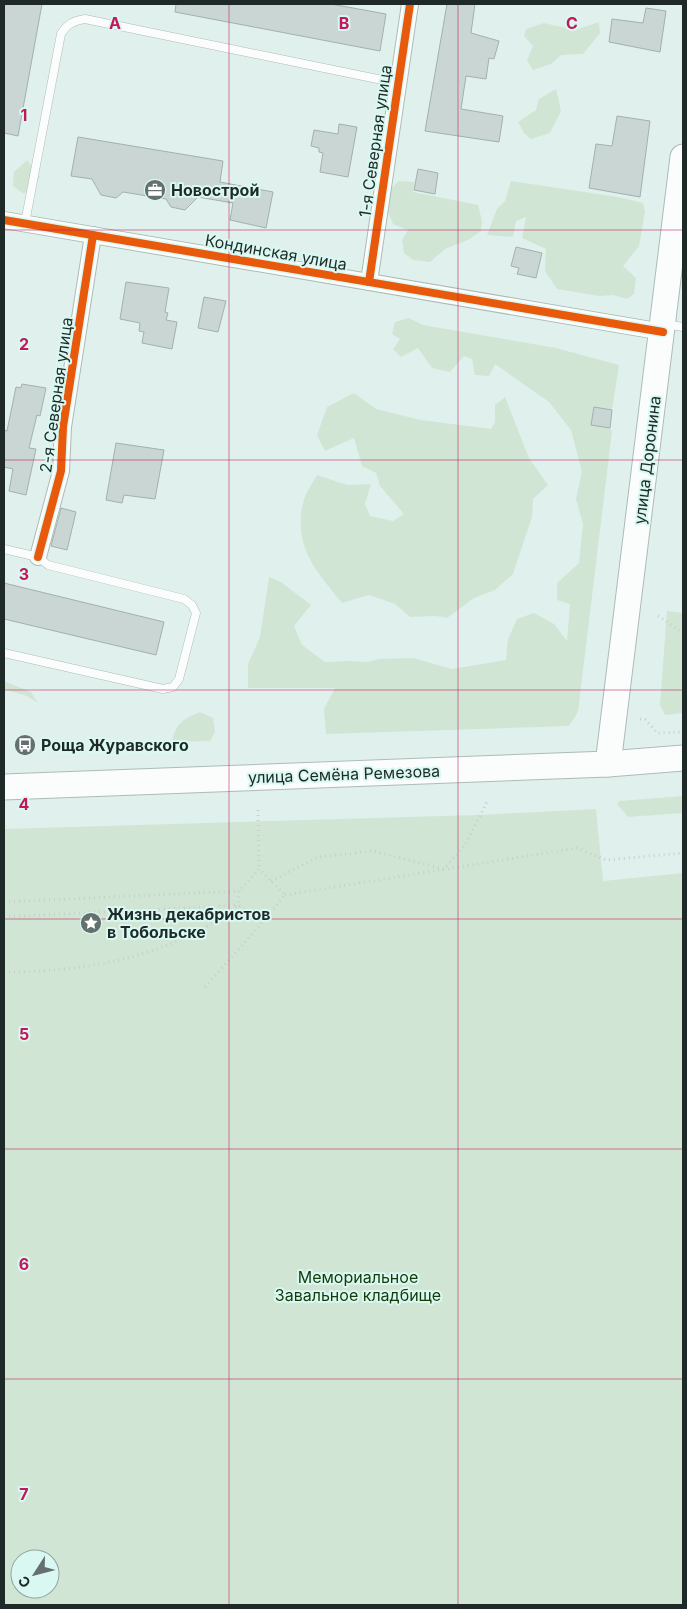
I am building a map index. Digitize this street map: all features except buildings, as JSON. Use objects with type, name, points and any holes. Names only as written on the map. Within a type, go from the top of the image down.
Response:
[{"type":"main road","name":"улица Доронина","points":[[608,764],[670,328],[683,157]]},
{"type":"main road","name":"улица Семёна Ремезова","points":[[4,787],[608,764],[683,758]]},
{"type":"street","name":"1-я Северная улица","points":[[369,282],[410,4]]},
{"type":"street","name":"Кондинская улица","points":[[4,220],[369,282],[670,328]]},
{"type":"street","name":"2-я Северная улица","points":[[38,557],[61,471],[63,427],[93,235]]},
{"type":"lane","points":[[24,223],[61,34],[66,26],[75,21],[85,19],[397,83]]},
{"type":"lane","points":[[4,549],[38,557],[48,565],[184,598],[192,605],[196,613],[179,679],[173,687],[163,689],[4,653]]},
{"type":"path","points":[[658,616],[683,633]]},
{"type":"path","points":[[640,719],[645,719],[657,733],[683,732]]},
{"type":"path","points":[[444,869],[465,845],[487,802]]},
{"type":"path","points":[[238,905],[239,890],[258,869],[258,810]]},
{"type":"path","points":[[204,987],[285,895],[577,848],[606,860],[683,853]]},
{"type":"path","points":[[271,881],[318,857],[373,851],[444,869]]},
{"type":"path","points":[[258,869],[285,895]]},
{"type":"path","points":[[4,902],[239,890]]},
{"type":"path","points":[[4,972],[96,966],[114,961],[176,943],[238,905]]},
{"type":"path","points":[[4,917],[238,905],[263,922]]},
{"type":"green space","points":[[599,22],[600,33],[583,54],[561,55],[551,64],[533,70],[527,60],[533,46],[524,36],[526,29],[544,23],[575,30]]},
{"type":"green space","points":[[556,89],[561,111],[550,133],[531,139],[524,133],[518,122],[536,110],[539,99]]},
{"type":"green space","points":[[27,160],[40,177],[24,194],[13,186],[14,172]]},
{"type":"green space","points":[[399,181],[414,182],[413,192],[478,205],[482,221],[481,231],[468,240],[445,249],[430,262],[413,260],[404,253],[402,240],[408,230],[393,224],[388,211],[390,189]]},
{"type":"green space","points":[[511,181],[618,197],[643,203],[645,212],[639,246],[623,266],[636,278],[634,294],[627,299],[613,295],[599,296],[557,289],[545,271],[546,249],[522,238],[526,217],[516,221],[513,237],[487,235],[497,209],[505,201]]},
{"type":"green space","points":[[409,318],[423,325],[556,348],[619,365],[612,410],[594,407],[591,424],[610,428],[612,431],[578,712],[569,726],[326,734],[324,709],[335,688],[248,688],[248,664],[260,637],[269,577],[281,582],[311,605],[294,626],[302,645],[325,662],[368,662],[379,659],[413,658],[452,669],[506,660],[508,639],[517,619],[534,613],[554,624],[567,641],[570,604],[557,600],[557,583],[579,563],[583,524],[576,499],[582,472],[571,430],[549,402],[495,364],[489,376],[475,375],[472,359],[464,356],[450,372],[432,368],[418,348],[401,357],[393,349],[400,339],[392,334],[395,322]]},
{"type":"green space","points":[[354,393],[376,409],[421,420],[491,429],[495,422],[495,405],[505,397],[529,458],[548,485],[533,499],[532,517],[513,574],[495,590],[474,598],[447,618],[436,616],[410,617],[395,604],[369,595],[342,603],[316,569],[304,545],[301,532],[303,503],[317,475],[347,485],[371,484],[365,504],[370,516],[393,521],[404,514],[380,486],[376,473],[362,466],[354,438],[325,451],[317,435],[327,407]]},
{"type":"green space","points":[[667,611],[683,613],[683,713],[665,715],[660,705]]},
{"type":"green space","points":[[4,681],[31,692],[38,703],[27,696],[4,689]]},
{"type":"green space","points":[[200,712],[213,718],[215,732],[210,741],[172,742],[178,726],[189,717]]},
{"type":"green space","points":[[683,796],[683,813],[628,817],[617,804],[619,801]]},
{"type":"green space","name":"Мемориальное Завальное кладбище","points":[[596,809],[603,881],[683,873],[683,1605],[4,1605],[4,829],[476,815]]},
{"type":"cycle path","points":[[369,282],[410,4]]},
{"type":"cycle path","points":[[4,220],[663,332]]},
{"type":"cycle path","points":[[38,557],[61,471],[63,427],[93,235]]},
{"type":"place","name":"Новострой","points":[[155,190]]},
{"type":"place","name":"Роща Журавского","points":[[25,745]]},
{"type":"place","name":"Жизнь декабристов в Тобольске","points":[[91,923]]}]
